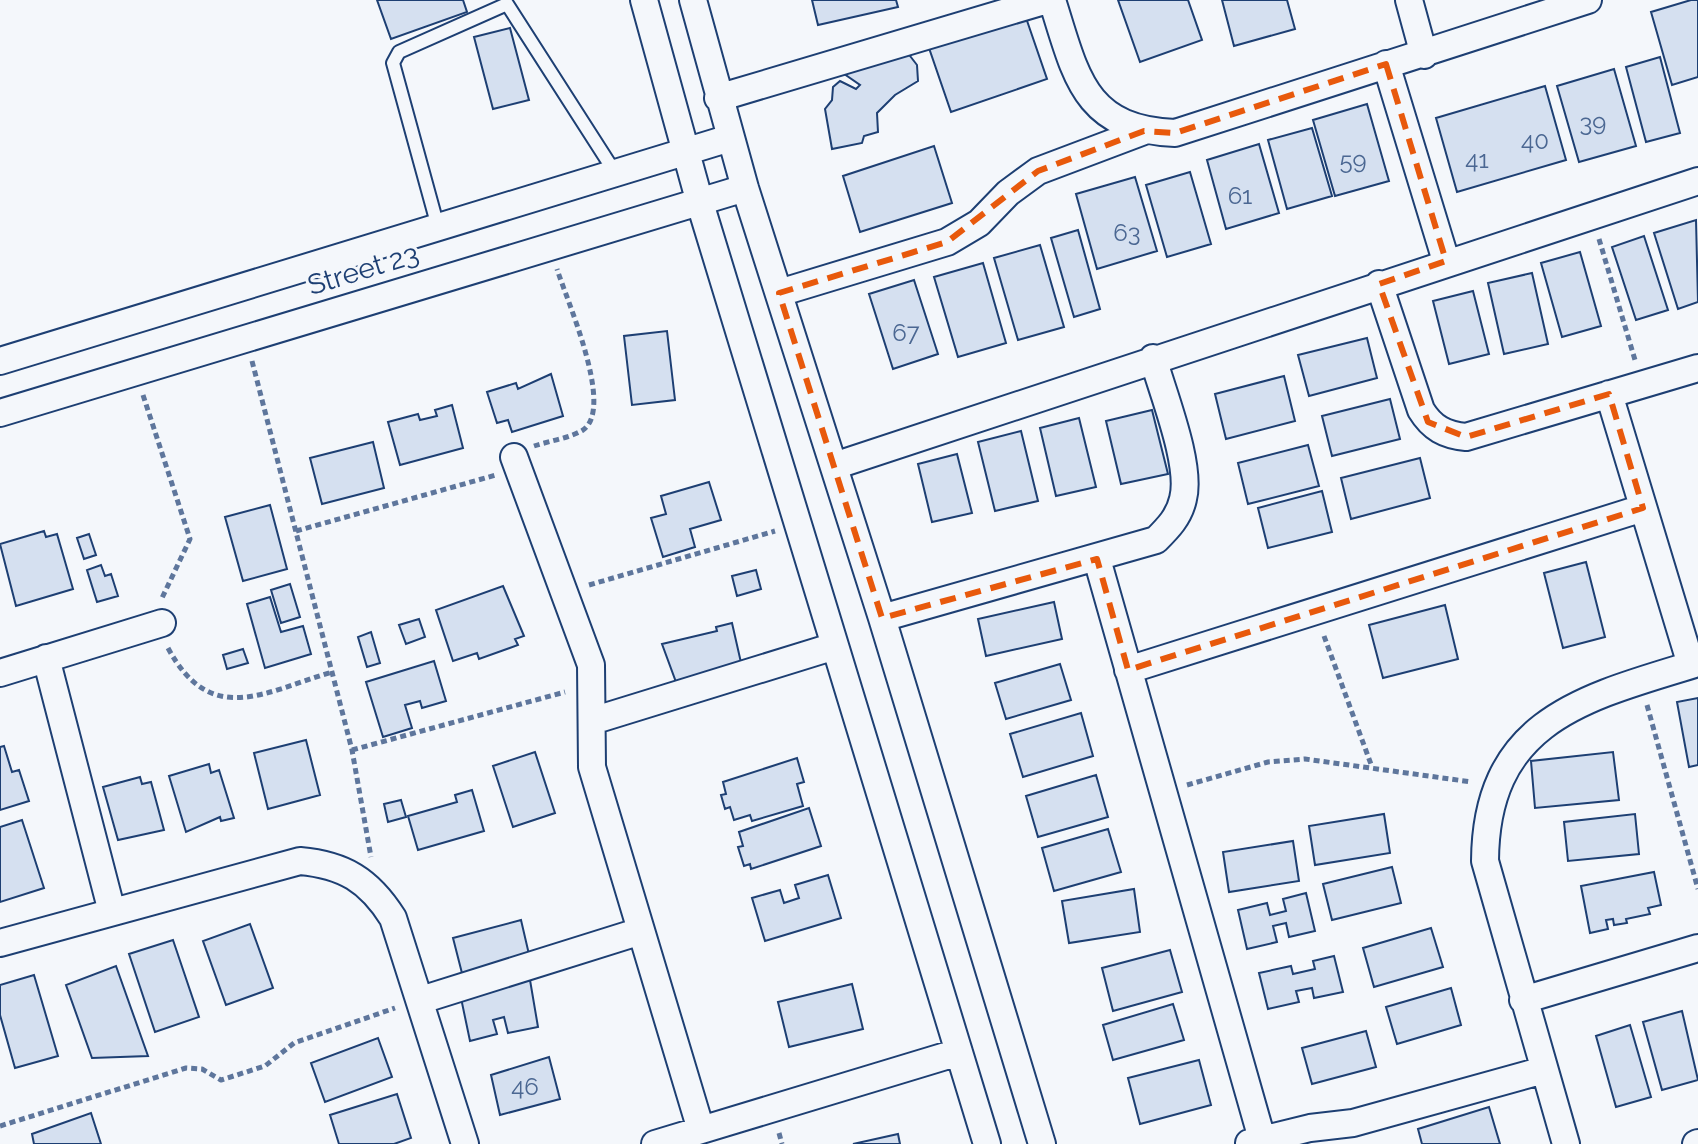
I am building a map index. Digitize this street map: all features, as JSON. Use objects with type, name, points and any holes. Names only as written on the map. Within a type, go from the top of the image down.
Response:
[{"type":"street","points":[[644,0],[700,203],[987,1144]]},
{"type":"street","points":[[693,0],[745,188],[882,618],[1042,1144]]},
{"type":"street","points":[[718,98],[1050,0],[1075,72],[1091,99],[1115,120],[1144,131],[1175,133],[1588,0]]},
{"type":"street","points":[[1409,0],[1424,55]]},
{"type":"street","points":[[1386,64],[1446,261]]},
{"type":"street","points":[[779,293],[947,242],[979,223],[1008,193],[1038,171],[1144,131]]},
{"type":"street","name":"Street 23","points":[[0,361],[730,138]]},
{"type":"street","points":[[834,466],[1446,261],[1698,181]]},
{"type":"street","name":"Street 23","points":[[0,413],[745,188]]},
{"type":"street","points":[[1379,284],[1421,410],[1439,431],[1466,437],[1698,368]]},
{"type":"street","points":[[882,618],[1156,540],[1174,522],[1184,498],[1184,472],[1153,358]]},
{"type":"street","points":[[1566,1144],[1485,861],[1485,823],[1495,786],[1513,754],[1538,728],[1572,708],[1694,664],[1609,394]]},
{"type":"street","points":[[514,457],[586,647],[593,684],[592,767],[701,1130]]},
{"type":"street","points":[[1128,670],[1643,508]]},
{"type":"street","points":[[1097,559],[1163,792],[1254,1141],[1356,1133],[1544,1070]]},
{"type":"street","points":[[0,673],[162,623]]},
{"type":"street","points":[[592,721],[835,646]]},
{"type":"street","points":[[46,658],[112,912]]},
{"type":"street","points":[[0,943],[300,861],[328,864],[355,874],[377,893],[393,918],[465,1144]]},
{"type":"street","points":[[421,1000],[641,931]]},
{"type":"street","points":[[1523,1000],[1698,948]]},
{"type":"street","points":[[655,1144],[959,1052]]},
{"type":"lane","points":[[438,227],[393,63],[399,52],[507,4],[616,174]]},
{"type":"path","points":[[1592,215],[1643,384]]},
{"type":"path","points":[[296,531],[503,473],[514,457],[528,448],[584,430],[596,411],[596,389],[550,245]]},
{"type":"path","points":[[246,338],[352,750],[377,893]]},
{"type":"path","points":[[135,372],[190,539],[185,556],[162,592],[162,623],[167,645],[192,681],[211,694],[233,701],[332,672]]},
{"type":"path","points":[[565,592],[798,524]]},
{"type":"path","points":[[1315,611],[1372,767]]},
{"type":"path","points":[[1641,681],[1698,889]]},
{"type":"path","points":[[352,750],[593,684]]},
{"type":"path","points":[[1163,792],[1268,762],[1305,759],[1495,786]]},
{"type":"path","points":[[0,1126],[186,1068],[202,1069],[221,1080],[228,1078],[265,1066],[307,1038],[421,1000]]},
{"type":"highlighted area","points":[[1386,64],[1446,261],[1379,284],[1428,422],[1466,437],[1609,394],[1643,508],[1128,670],[1097,559],[882,618],[779,293],[947,242],[1038,171],[1144,131],[1175,133]]},
{"type":"building","points":[[377,0],[463,0],[467,12],[391,39]]},
{"type":"building","points":[[812,0],[896,0],[898,7],[818,25]]},
{"type":"building","points":[[1118,0],[1188,0],[1202,40],[1140,62]]},
{"type":"building","points":[[1222,0],[1287,0],[1295,29],[1234,46]]},
{"type":"building","points":[[1698,0],[1698,77],[1672,85],[1651,12]]},
{"type":"building","points":[[1024,12],[1047,79],[951,112],[928,45]]},
{"type":"building","points":[[510,28],[529,100],[493,109],[474,37]]},
{"type":"building","points":[[907,52],[917,65],[918,81],[895,95],[877,113],[878,132],[864,136],[862,143],[832,149],[825,109],[832,100],[833,87],[840,81],[856,89],[860,85],[837,69]]},
{"type":"building","points":[[1660,57],[1680,133],[1646,142],[1626,67]]},
{"type":"building","points":[[1614,69],[1636,146],[1579,162],[1557,86]]},
{"type":"building","points":[[1545,86],[1566,160],[1457,192],[1436,118]]},
{"type":"building","points":[[1367,104],[1389,181],[1335,196],[1313,120]]},
{"type":"building","points":[[1312,128],[1332,196],[1287,209],[1268,140]]},
{"type":"building","points":[[1259,144],[1279,213],[1226,229],[1207,160]]},
{"type":"building","points":[[934,146],[952,203],[860,232],[843,176]]},
{"type":"building","points":[[1190,172],[1211,244],[1167,257],[1146,185]]},
{"type":"building","points":[[1135,177],[1157,251],[1097,269],[1076,194]]},
{"type":"building","points":[[1696,220],[1698,302],[1678,309],[1654,233]]},
{"type":"building","points":[[1078,230],[1100,309],[1074,317],[1051,238]]},
{"type":"building","points":[[1644,236],[1668,310],[1636,320],[1612,247]]},
{"type":"building","points":[[1040,245],[1064,327],[1018,340],[994,258]]},
{"type":"building","points":[[1580,252],[1601,326],[1562,337],[1541,263]]},
{"type":"building","points":[[983,263],[1006,343],[958,357],[934,277]]},
{"type":"building","points":[[1532,273],[1548,344],[1504,354],[1488,283]]},
{"type":"building","points":[[914,280],[938,354],[893,369],[869,294]]},
{"type":"building","points":[[1473,291],[1489,354],[1449,364],[1433,301]]},
{"type":"building","points":[[667,331],[675,400],[632,405],[624,336]]},
{"type":"building","points":[[1367,338],[1377,378],[1309,396],[1298,355]]},
{"type":"building","points":[[551,374],[563,416],[512,432],[508,420],[497,423],[487,392],[516,383],[518,389]]},
{"type":"building","points":[[1284,376],[1295,421],[1226,439],[1215,394]]},
{"type":"building","points":[[1390,399],[1400,439],[1332,456],[1322,416]]},
{"type":"building","points":[[452,405],[463,448],[400,465],[388,422],[418,414],[420,420],[437,416],[435,410]]},
{"type":"building","points":[[1152,410],[1168,474],[1121,484],[1106,421]]},
{"type":"building","points":[[1079,418],[1096,487],[1056,496],[1040,428]]},
{"type":"building","points":[[1021,431],[1038,501],[995,511],[978,442]]},
{"type":"building","points":[[373,442],[384,488],[322,504],[310,458]]},
{"type":"building","points":[[1308,445],[1319,486],[1248,504],[1238,463]]},
{"type":"building","points":[[957,454],[972,513],[932,522],[918,464]]},
{"type":"building","points":[[1420,458],[1430,498],[1351,519],[1341,478]]},
{"type":"building","points":[[709,482],[721,520],[690,529],[695,547],[663,557],[651,518],[666,514],[661,496]]},
{"type":"building","points":[[1322,491],[1332,532],[1268,548],[1258,508]]},
{"type":"building","points":[[270,505],[287,569],[243,581],[225,517]]},
{"type":"building","points":[[44,531],[46,537],[57,534],[73,589],[16,606],[0,544]]},
{"type":"building","points":[[89,534],[96,555],[84,559],[77,538]]},
{"type":"building","points":[[1586,562],[1605,637],[1563,648],[1544,573]]},
{"type":"building","points":[[101,565],[105,576],[111,574],[118,596],[97,602],[87,570]]},
{"type":"building","points":[[756,570],[761,589],[737,596],[732,576]]},
{"type":"building","points":[[290,584],[300,617],[281,623],[271,590]]},
{"type":"building","points":[[503,586],[524,636],[515,639],[518,645],[479,659],[477,653],[453,661],[436,610]]},
{"type":"building","points":[[270,597],[281,632],[303,626],[311,654],[265,668],[247,604]]},
{"type":"building","points":[[1054,602],[1062,639],[986,656],[978,619]]},
{"type":"building","points":[[1445,605],[1458,659],[1383,678],[1369,625]]},
{"type":"building","points":[[419,619],[425,637],[406,644],[399,625]]},
{"type":"building","points":[[732,623],[742,667],[676,682],[662,644],[717,631],[716,627]]},
{"type":"building","points":[[371,632],[380,663],[367,667],[358,637]]},
{"type":"building","points":[[243,649],[248,663],[227,669],[223,655]]},
{"type":"building","points":[[434,661],[446,701],[422,708],[420,701],[405,705],[412,728],[383,737],[366,682]]},
{"type":"building","points":[[1060,664],[1071,700],[1006,719],[995,683]]},
{"type":"building","points":[[1698,698],[1698,765],[1689,767],[1677,702]]},
{"type":"building","points":[[1081,713],[1093,756],[1023,777],[1010,734]]},
{"type":"building","points":[[306,740],[320,795],[268,809],[254,753]]},
{"type":"building","points":[[4,746],[12,772],[19,770],[29,801],[0,810],[0,747]]},
{"type":"building","points":[[535,752],[555,813],[513,827],[493,766]]},
{"type":"building","points":[[1613,752],[1619,800],[1535,808],[1531,761]]},
{"type":"building","points":[[797,758],[804,782],[797,784],[803,806],[752,821],[750,815],[734,820],[730,807],[725,809],[721,795],[726,794],[723,782]]},
{"type":"building","points":[[209,764],[211,773],[219,770],[234,818],[221,821],[220,817],[186,832],[169,776]]},
{"type":"building","points":[[1096,775],[1108,817],[1038,837],[1026,796]]},
{"type":"building","points":[[140,777],[142,784],[151,782],[164,830],[118,840],[103,787]]},
{"type":"building","points":[[472,790],[484,831],[418,850],[408,816],[457,802],[455,795]]},
{"type":"building","points":[[401,800],[406,817],[388,822],[384,804]]},
{"type":"building","points":[[809,808],[821,846],[751,869],[750,864],[744,866],[738,847],[743,846],[739,832]]},
{"type":"building","points":[[1384,814],[1390,853],[1315,865],[1309,826]]},
{"type":"building","points":[[1635,814],[1639,854],[1568,861],[1564,822]]},
{"type":"building","points":[[22,820],[44,888],[0,902],[0,827]]},
{"type":"building","points":[[1108,829],[1121,872],[1054,891],[1042,848]]},
{"type":"building","points":[[1293,841],[1299,881],[1229,892],[1223,852]]},
{"type":"building","points":[[1392,867],[1401,903],[1332,920],[1323,884]]},
{"type":"building","points":[[1654,872],[1661,905],[1648,908],[1650,914],[1626,919],[1627,923],[1614,925],[1613,919],[1606,920],[1608,929],[1590,933],[1581,886]]},
{"type":"building","points":[[828,875],[841,918],[765,941],[752,898],[780,890],[784,903],[799,898],[795,885]]},
{"type":"building","points":[[1134,889],[1140,932],[1069,943],[1062,901]]},
{"type":"building","points":[[1306,893],[1315,931],[1289,937],[1286,923],[1273,926],[1277,942],[1247,949],[1238,910],[1267,903],[1270,915],[1286,911],[1283,899]]},
{"type":"building","points":[[521,920],[531,963],[464,981],[453,938]]},
{"type":"building","points":[[250,924],[273,988],[226,1005],[203,941]]},
{"type":"building","points":[[1431,928],[1443,967],[1374,987],[1363,948]]},
{"type":"building","points":[[173,940],[199,1017],[155,1032],[129,954]]},
{"type":"building","points":[[1170,950],[1182,992],[1113,1011],[1102,968]]},
{"type":"building","points":[[1334,956],[1343,992],[1314,998],[1312,988],[1296,991],[1299,1002],[1268,1009],[1259,973],[1291,966],[1293,974],[1315,969],[1313,961]]},
{"type":"building","points":[[116,966],[148,1056],[92,1058],[66,985]]},
{"type":"building","points":[[34,975],[58,1056],[15,1068],[0,1015],[0,985]]},
{"type":"building","points":[[530,980],[538,1027],[508,1033],[504,1017],[493,1020],[497,1034],[470,1041],[461,998]]},
{"type":"building","points":[[852,984],[863,1029],[789,1047],[778,1002]]},
{"type":"building","points":[[1451,988],[1461,1025],[1397,1044],[1386,1007]]},
{"type":"building","points":[[1173,1004],[1184,1040],[1113,1060],[1103,1025]]},
{"type":"building","points":[[1682,1011],[1698,1080],[1662,1090],[1643,1022]]},
{"type":"building","points":[[1630,1025],[1651,1097],[1616,1107],[1596,1036]]},
{"type":"building","points":[[1366,1031],[1376,1067],[1312,1084],[1302,1048]]},
{"type":"building","points":[[378,1038],[392,1077],[325,1102],[311,1063]]},
{"type":"building","points":[[549,1057],[560,1099],[500,1115],[491,1075]]},
{"type":"building","points":[[1199,1060],[1211,1105],[1140,1124],[1128,1078]]},
{"type":"building","points":[[397,1094],[411,1138],[394,1144],[339,1144],[330,1115]]},
{"type":"building","points":[[1489,1107],[1500,1144],[1422,1144],[1418,1129]]},
{"type":"building","points":[[91,1113],[101,1144],[34,1144],[32,1134]]},
{"type":"building","points":[[898,1134],[900,1144],[853,1144]]}]
